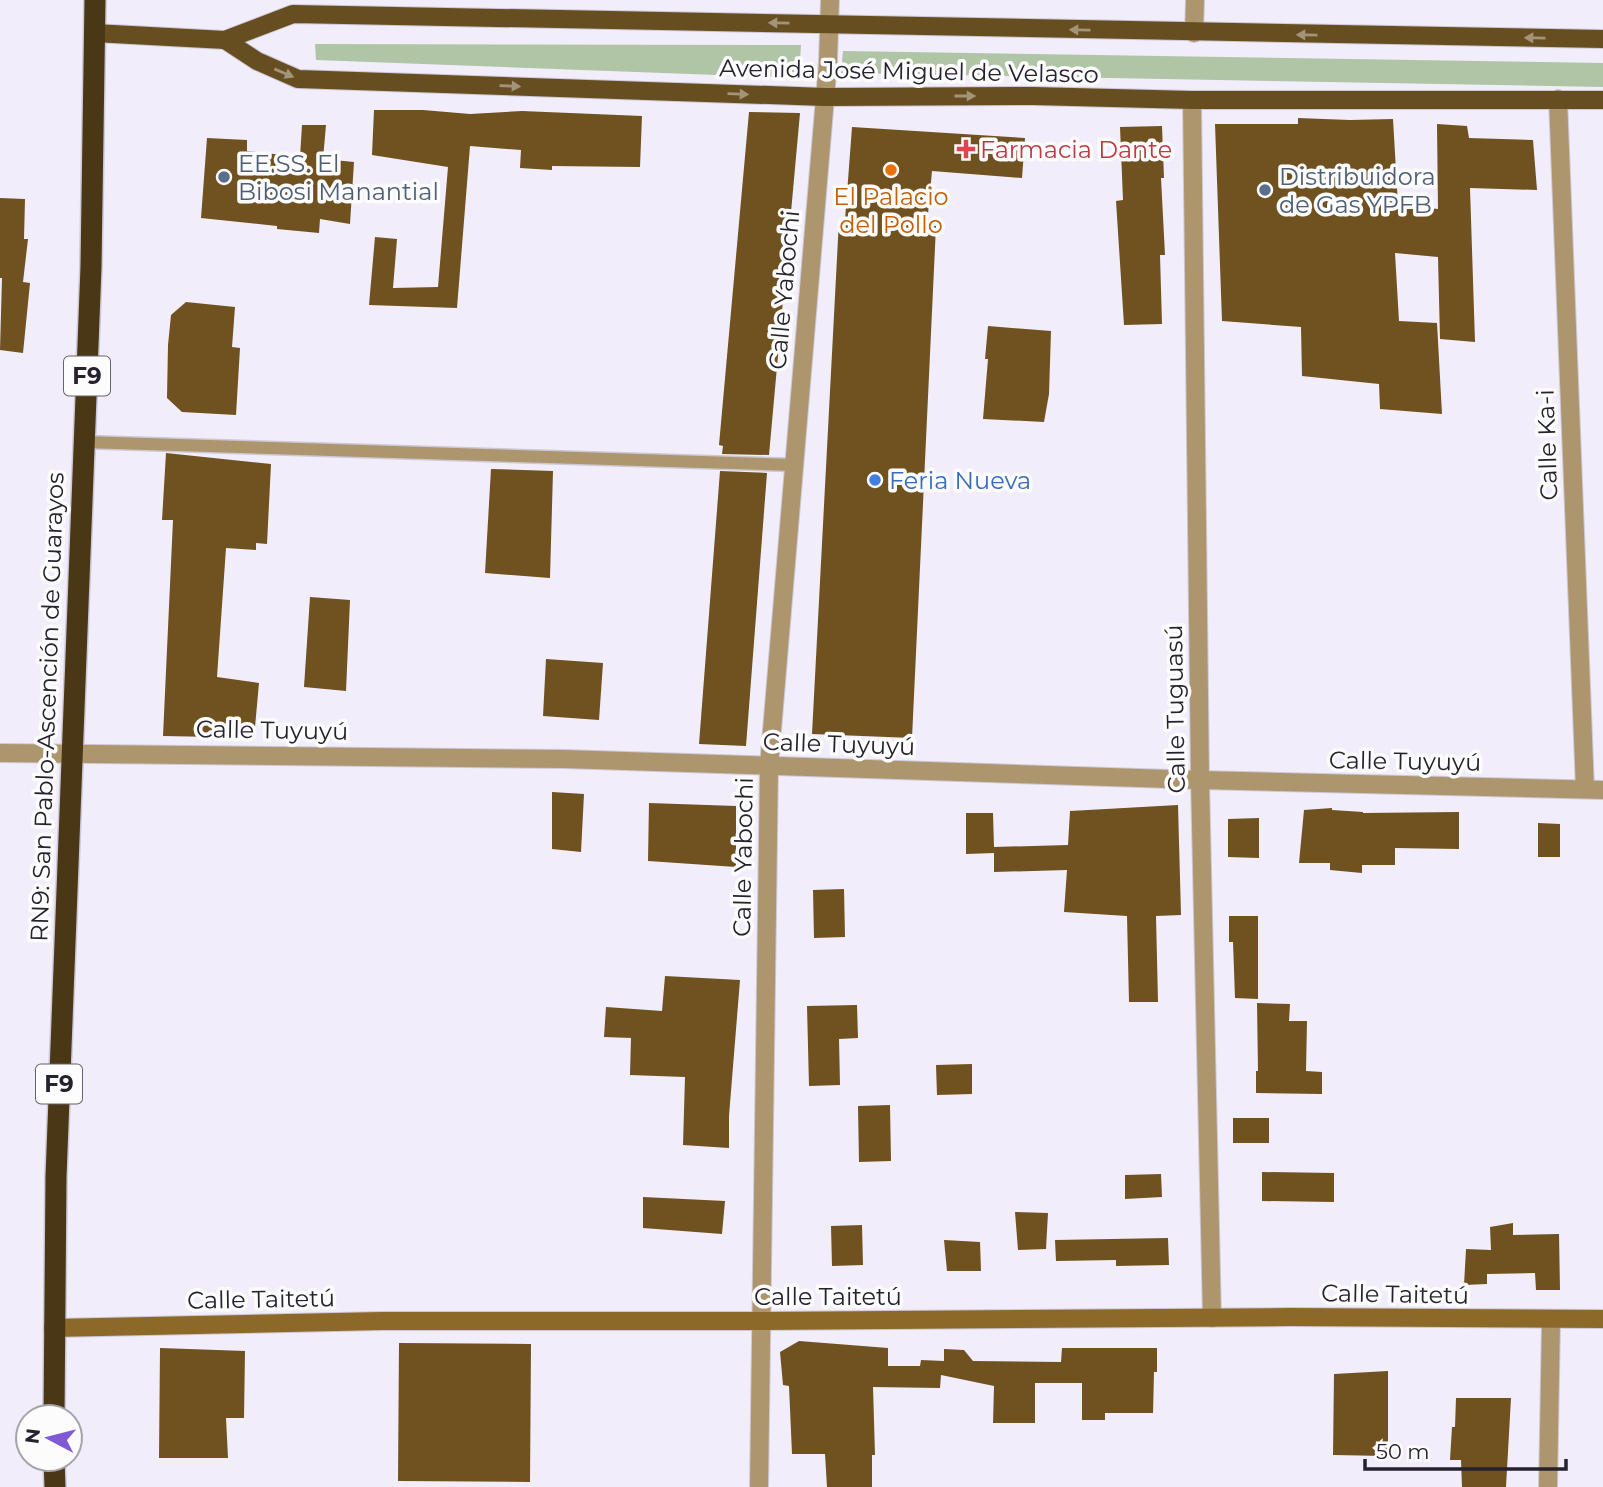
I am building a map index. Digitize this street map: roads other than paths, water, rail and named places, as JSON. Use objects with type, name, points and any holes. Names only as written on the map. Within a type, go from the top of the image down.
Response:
[{"type":"highway","name":"RN9: San Pablo-Ascención de Guarayos","points":[[54,1403],[56,1177],[91,267],[95,0]]},
{"type":"main road","name":"Avenida José Miguel de Velasco","points":[[94,33],[225,40],[293,14],[1603,40]]},
{"type":"main road","name":"Avenida José Miguel de Velasco","points":[[225,40],[257,61],[298,79],[825,97],[1603,100]]},
{"type":"street","name":"Calle Yabochi","points":[[759,1487],[769,766],[828,62],[830,0]]},
{"type":"street","points":[[1194,33],[1195,0]]},
{"type":"street","name":"Calle Ka-i","points":[[1558,99],[1594,790]]},
{"type":"street","name":"Calle Tuguasú","points":[[1192,100],[1200,780],[1212,1318]]},
{"type":"street","name":"Calle Tuyuyú","points":[[0,752],[564,759],[1594,790]]},
{"type":"street","name":"Calle Taitetú","points":[[53,1328],[382,1321],[1290,1317],[1551,1321],[1603,1319]]},
{"type":"street","points":[[1548,1487],[1551,1321]]},
{"type":"lane","points":[[84,442],[794,465]]},
{"type":"place","name":"Farmacia Dante","points":[[966,149]]},
{"type":"place","name":"El Palacio del Pollo","points":[[891,170]]},
{"type":"place","name":"EE.SS. El Bibosi Manantial","points":[[224,177]]},
{"type":"place","name":"Distribuidora de Gas YPFB","points":[[1265,190]]},
{"type":"place","name":"Feria Nueva","points":[[875,480]]}]
